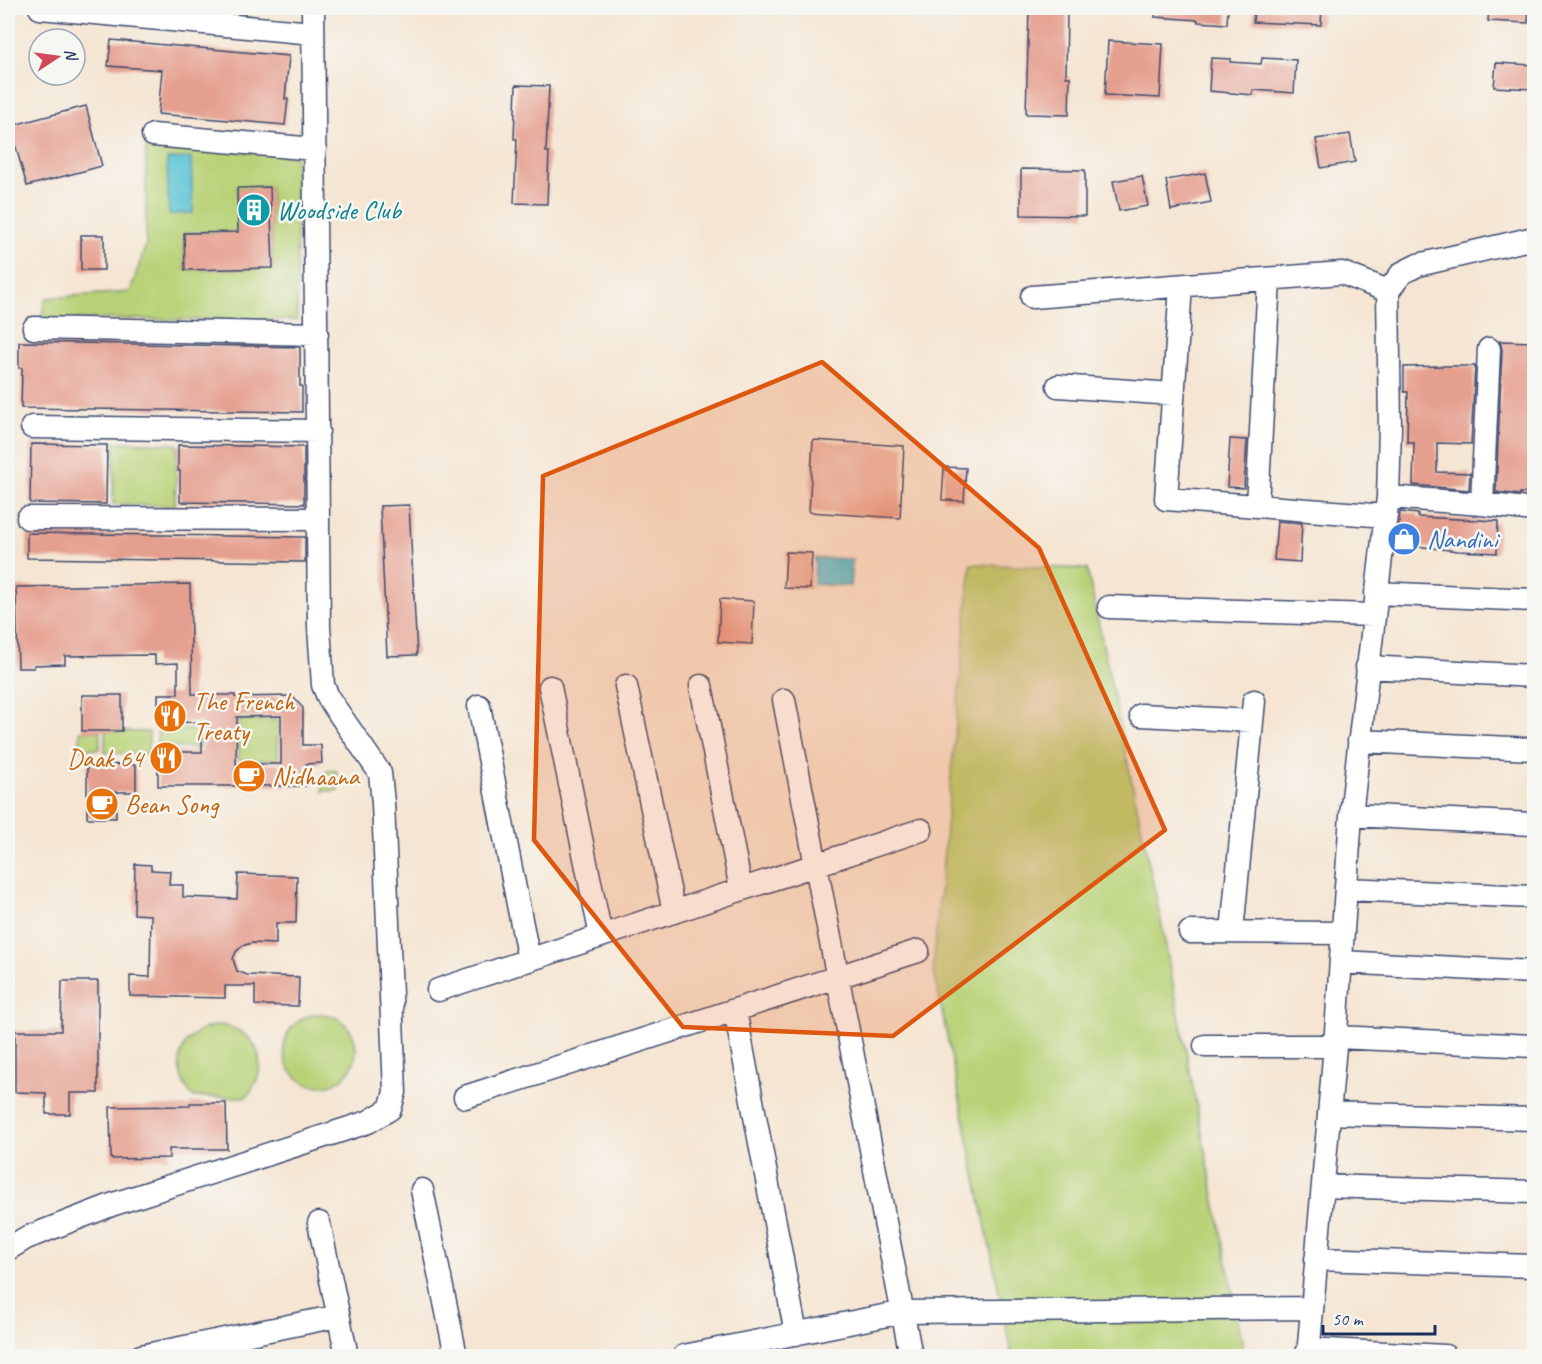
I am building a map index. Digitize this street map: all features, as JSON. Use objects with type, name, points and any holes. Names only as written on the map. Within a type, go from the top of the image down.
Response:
[{"type":"street","points":[[40,8],[313,33]]},
{"type":"street","points":[[8,1249],[26,1238],[114,1204],[368,1122],[390,1109],[395,1092],[380,773],[329,699],[323,686],[319,627],[313,8]]},
{"type":"street","points":[[153,135],[315,149]]},
{"type":"street","points":[[1445,1356],[1308,1353],[1335,1041],[1351,815],[1387,506],[1390,427],[1388,291],[1402,273],[1418,265],[1534,238]]},
{"type":"street","points":[[1032,297],[1342,273],[1388,291]]},
{"type":"street","points":[[1257,506],[1269,279]]},
{"type":"street","points":[[1181,286],[1166,499],[1257,506],[1482,504],[1534,510]]},
{"type":"street","points":[[34,328],[317,334]]},
{"type":"street","points":[[1482,504],[1489,349]]},
{"type":"street","points":[[1058,386],[1173,394]]},
{"type":"street","points":[[32,427],[318,431]]},
{"type":"street","points":[[28,518],[318,519]]},
{"type":"street","points":[[1376,593],[1534,600]]},
{"type":"street","points":[[1109,607],[1374,615]]},
{"type":"street","points":[[1367,668],[1534,676]]},
{"type":"street","points":[[626,686],[674,912]]},
{"type":"street","points":[[700,686],[741,889]]},
{"type":"street","points":[[550,687],[601,936]]},
{"type":"street","points":[[784,700],[911,1356]]},
{"type":"street","points":[[479,706],[529,960]]},
{"type":"street","points":[[1142,715],[1253,711],[1232,932]]},
{"type":"street","points":[[1359,741],[1534,749]]},
{"type":"street","points":[[1351,815],[1534,824]]},
{"type":"street","points":[[438,990],[921,830]]},
{"type":"street","points":[[1346,889],[1534,897]]},
{"type":"street","points":[[1190,932],[1343,933]]},
{"type":"street","points":[[465,1097],[918,951]]},
{"type":"street","points":[[1341,962],[1534,972]]},
{"type":"street","points":[[735,1010],[796,1334]]},
{"type":"street","points":[[1205,1046],[1335,1041],[1534,1046]]},
{"type":"street","points":[[1329,1113],[1534,1119]]},
{"type":"street","points":[[1323,1186],[1534,1192]]},
{"type":"street","points":[[422,1190],[456,1356]]},
{"type":"street","points":[[319,1222],[347,1356]]},
{"type":"street","points":[[1316,1259],[1534,1266]]},
{"type":"street","points":[[684,1356],[903,1312],[1311,1308]]},
{"type":"street","points":[[141,1356],[338,1316]]},
{"type":"highlighted area","points":[[822,362],[1039,548],[1165,830],[893,1036],[683,1027],[534,840],[543,476]]},
{"type":"green space","points":[[146,144],[296,156],[297,320],[41,319],[46,298],[130,292],[146,245]],"holes":[[[270,187],[273,268],[185,270],[184,233],[238,232],[237,188]]]},
{"type":"green space","points":[[115,442],[177,444],[175,506],[113,504]]},
{"type":"green space","points":[[971,564],[1087,569],[1159,911],[1245,1356],[1012,1356],[933,967]]},
{"type":"green space","points":[[239,720],[278,720],[278,760],[239,760]]},
{"type":"green space","points":[[158,729],[199,730],[199,748],[157,747]]},
{"type":"green space","points":[[80,731],[100,731],[100,749],[80,749]]},
{"type":"green space","points":[[105,731],[149,732],[148,754],[105,753]]},
{"type":"green space","points":[[329,770],[336,771],[338,774],[338,791],[323,791],[322,775]]},
{"type":"green space","points":[[320,1014],[334,1017],[346,1024],[353,1036],[356,1050],[353,1064],[346,1076],[334,1083],[320,1086],[306,1083],[294,1076],[287,1064],[284,1050],[287,1036],[294,1024],[306,1017]]},
{"type":"green space","points":[[219,1025],[243,1034],[252,1042],[257,1051],[260,1062],[259,1074],[246,1097],[194,1097],[185,1086],[179,1063],[181,1052],[195,1034]]},
{"type":"water","points":[[191,158],[193,213],[169,214],[167,159]]},
{"type":"water","points":[[815,558],[852,559],[850,586],[814,584]]},
{"type":"building","points":[[1029,8],[1067,8],[1066,77],[1070,77],[1069,115],[1026,114]]},
{"type":"building","points":[[1155,8],[1228,8],[1227,24],[1155,17]]},
{"type":"building","points":[[1254,8],[1322,8],[1321,25],[1253,22]]},
{"type":"building","points":[[1489,8],[1529,8],[1528,23],[1488,21]]},
{"type":"building","points":[[111,40],[289,56],[285,125],[158,114],[162,70],[108,66]]},
{"type":"building","points":[[1108,41],[1163,44],[1160,98],[1105,95]]},
{"type":"building","points":[[1211,58],[1261,64],[1262,58],[1296,60],[1294,93],[1253,90],[1253,95],[1209,91]]},
{"type":"building","points":[[1496,63],[1534,65],[1534,89],[1494,87]]},
{"type":"building","points":[[516,85],[549,86],[546,152],[549,152],[547,204],[514,203],[517,139],[514,139]]},
{"type":"building","points":[[86,106],[102,166],[27,186],[10,126]]},
{"type":"building","points":[[1350,134],[1355,162],[1321,168],[1316,139]]},
{"type":"building","points":[[1021,169],[1085,170],[1085,216],[1021,215]]},
{"type":"building","points":[[1205,173],[1211,202],[1171,210],[1166,180]]},
{"type":"building","points":[[1142,176],[1148,206],[1119,211],[1113,181]]},
{"type":"building","name":"Woodside Club","points":[[270,187],[273,268],[185,270],[184,233],[238,232],[237,188]]},
{"type":"building","points":[[81,235],[104,235],[104,270],[81,270]]},
{"type":"building","points":[[1500,341],[1534,342],[1534,493],[1520,493],[1520,495],[1496,492],[1502,350]]},
{"type":"building","points":[[19,342],[300,347],[302,412],[21,408],[22,368],[19,368]]},
{"type":"building","points":[[1475,366],[1471,444],[1437,443],[1437,472],[1470,473],[1469,490],[1413,485],[1414,442],[1407,442],[1408,392],[1404,392],[1404,367]]},
{"type":"building","points":[[1230,439],[1247,440],[1244,488],[1227,487]]},
{"type":"building","points":[[813,440],[904,446],[900,518],[809,512]]},
{"type":"building","points":[[31,444],[107,445],[106,504],[30,503]]},
{"type":"building","points":[[178,445],[304,447],[304,504],[180,502]]},
{"type":"building","points":[[944,467],[966,468],[964,501],[942,500]]},
{"type":"building","points":[[409,505],[417,655],[387,656],[380,506]]},
{"type":"building","points":[[1400,512],[1418,514],[1418,517],[1498,521],[1497,553],[1397,544]]},
{"type":"building","points":[[1277,521],[1302,523],[1300,562],[1274,560]]},
{"type":"building","points":[[27,533],[305,537],[305,562],[27,558]]},
{"type":"building","points":[[786,552],[812,553],[810,589],[784,588]]},
{"type":"building","points":[[190,584],[192,694],[235,695],[235,697],[292,696],[303,708],[303,745],[321,745],[322,763],[306,764],[306,786],[158,786],[158,752],[202,752],[202,722],[158,723],[158,694],[178,694],[178,663],[155,664],[155,655],[65,656],[65,664],[18,668],[16,587]],"holes":[[[281,716],[281,764],[236,764],[237,717]]]},
{"type":"building","points":[[720,599],[754,601],[752,644],[718,642]]},
{"type":"building","points":[[82,695],[122,695],[122,731],[82,731]]},
{"type":"building","points":[[87,764],[136,765],[136,792],[116,792],[116,818],[87,818]]},
{"type":"building","points":[[135,864],[151,865],[151,870],[170,871],[169,885],[183,885],[183,897],[237,899],[238,874],[297,876],[296,923],[276,923],[276,944],[252,943],[242,946],[233,959],[237,971],[247,975],[299,977],[298,1006],[255,1005],[255,986],[225,986],[225,998],[130,996],[130,976],[150,977],[151,915],[134,914]]},
{"type":"building","points":[[62,981],[98,981],[98,1093],[70,1093],[70,1114],[46,1114],[46,1093],[15,1092],[15,1031],[61,1031]]},
{"type":"building","points":[[190,1103],[226,1103],[227,1149],[169,1149],[169,1158],[111,1159],[110,1107],[190,1106]]},
{"type":"place","name":"Woodside Club","points":[[254,210]]},
{"type":"place","name":"Nandini","points":[[1404,539]]},
{"type":"place","name":"The French Treaty","points":[[170,716]]},
{"type":"place","name":"Daak 64","points":[[166,758]]},
{"type":"place","name":"Nidhaana","points":[[249,776]]},
{"type":"place","name":"Bean Song","points":[[102,804]]}]
